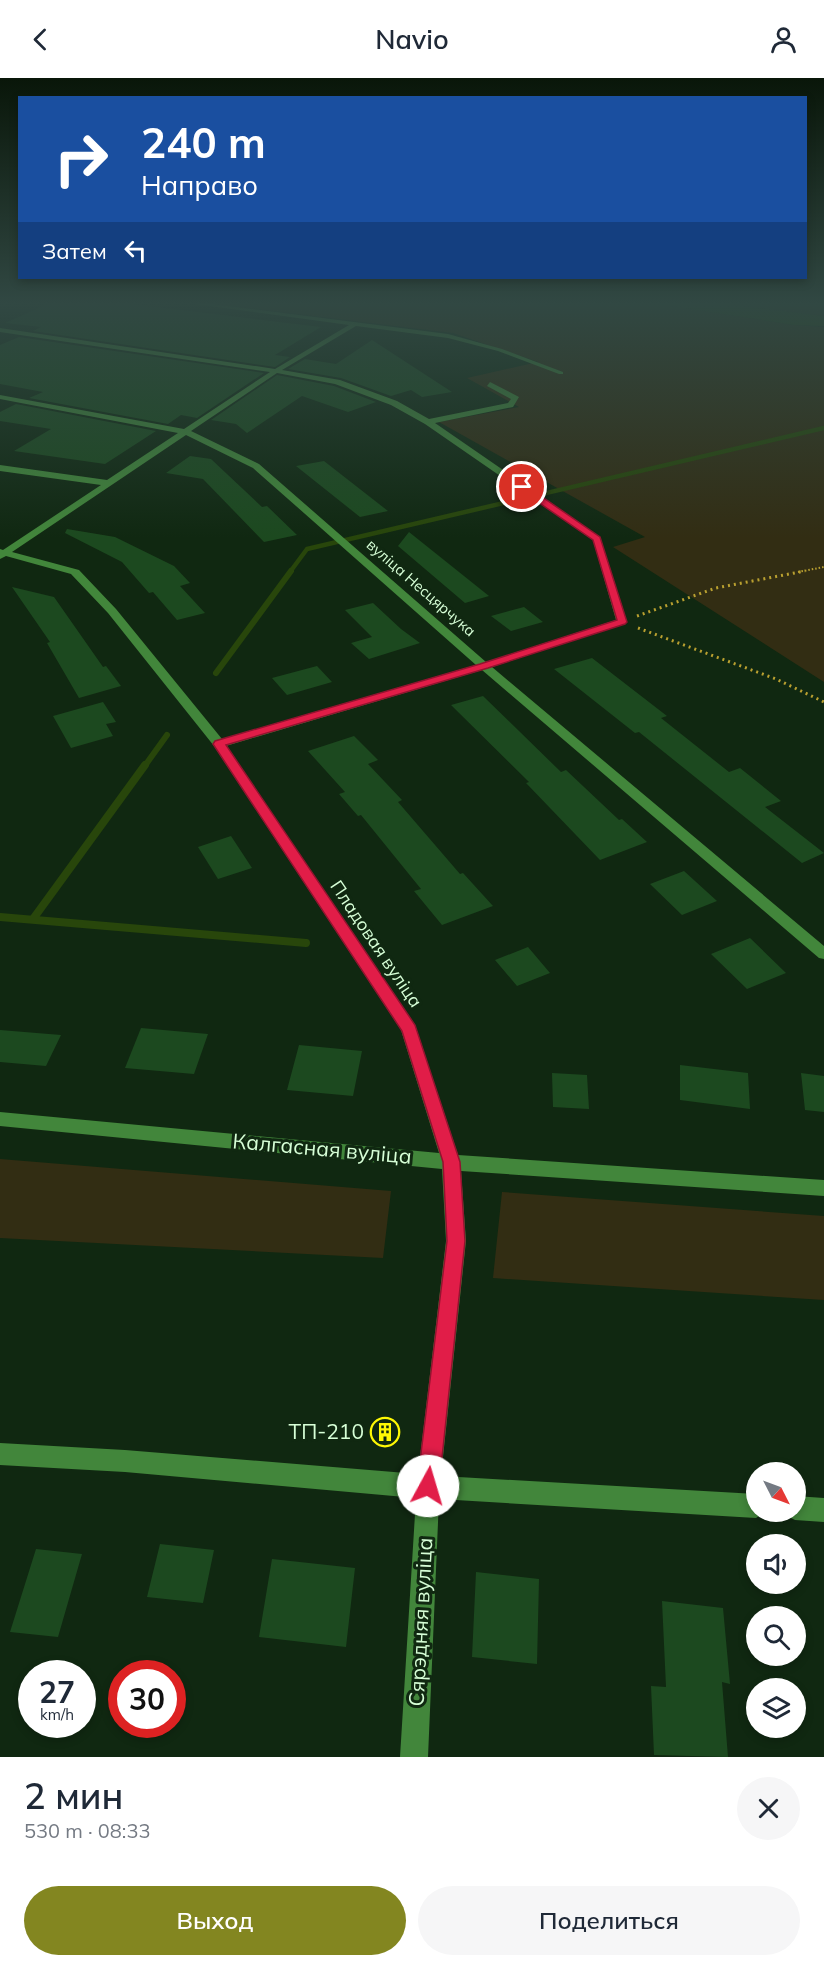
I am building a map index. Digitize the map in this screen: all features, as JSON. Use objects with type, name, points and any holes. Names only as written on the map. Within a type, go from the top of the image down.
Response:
[{"type":"street","points":[[2,554],[261,381]]},
{"type":"street","points":[[219,744],[484,666],[622,622],[597,539],[428,422],[394,403],[333,381]]},
{"type":"street","points":[[428,422],[510,405],[516,399],[490,384]]},
{"type":"street","name":"вуліца Несцярчука","points":[[0,397],[186,432],[256,466],[484,666],[824,954]]},
{"type":"street","points":[[0,468],[108,483]]},
{"type":"street","name":"Пладовая вуліца","points":[[2,554],[75,572],[112,611],[219,744],[409,1029],[451,1162],[456,1241],[428,1486]]},
{"type":"street","name":"Калгасная вуліца","points":[[0,1119],[451,1162],[824,1188]]},
{"type":"street","points":[[0,1454],[125,1461],[428,1486],[746,1505]]},
{"type":"street","name":"Сярэдняя вуліца","points":[[414,1757],[428,1486]]},
{"type":"street","points":[[806,1509],[824,1510]]},
{"type":"path","points":[[622,622],[716,588],[824,567]]},
{"type":"path","points":[[622,622],[776,679],[824,702]]},
{"type":"shaded area","points":[[473,381],[824,381],[824,682],[613,547],[645,537],[439,422],[519,407]]},
{"type":"shaded area","points":[[0,1159],[391,1191],[383,1258],[0,1238]]},
{"type":"shaded area","points":[[502,1192],[824,1216],[824,1300],[493,1278]]},
{"type":"building","points":[[0,381],[252,381],[197,418],[181,415],[168,424],[29,398],[43,392],[0,384]]},
{"type":"building","points":[[268,381],[310,381],[334,386],[376,402],[348,412],[302,396],[247,433],[236,424],[211,420]]},
{"type":"building","points":[[350,381],[436,381],[452,392],[422,397],[411,390],[391,396]]},
{"type":"building","points":[[16,404],[156,431],[105,464],[14,451],[51,429],[0,421],[0,412]]},
{"type":"building","points":[[190,456],[211,459],[262,507],[267,506],[297,535],[264,542],[203,479],[166,473]]},
{"type":"building","points":[[324,461],[388,511],[360,517],[296,466]]},
{"type":"building","points":[[67,529],[115,537],[174,566],[190,583],[180,586],[205,613],[177,620],[153,592],[149,593],[122,562],[65,533]]},
{"type":"building","points":[[409,532],[489,596],[465,603],[398,546]]},
{"type":"building","points":[[12,587],[54,597],[103,667],[106,666],[121,686],[79,698],[47,643],[50,642]]},
{"type":"building","points":[[373,603],[420,643],[369,659],[351,643],[372,637],[345,610]]},
{"type":"building","points":[[524,607],[543,622],[511,631],[491,616]]},
{"type":"building","points":[[592,658],[667,716],[661,718],[729,772],[740,768],[781,801],[765,807],[824,853],[802,863],[639,732],[635,733],[554,669]]},
{"type":"building","points":[[317,666],[332,682],[287,695],[272,678]]},
{"type":"building","points":[[483,696],[561,772],[566,770],[619,820],[622,819],[647,842],[600,860],[526,783],[529,782],[451,705]]},
{"type":"building","points":[[103,702],[116,722],[106,724],[113,736],[71,748],[53,716]]},
{"type":"building","points":[[354,736],[378,760],[368,764],[402,800],[398,802],[460,874],[463,873],[493,906],[442,925],[414,891],[421,889],[361,815],[358,816],[339,794],[345,792],[308,751]]},
{"type":"building","points":[[231,836],[252,868],[218,879],[198,847]]},
{"type":"building","points":[[684,871],[717,901],[682,915],[650,884]]},
{"type":"building","points":[[750,938],[786,973],[747,989],[711,954]]},
{"type":"building","points":[[528,947],[550,973],[517,986],[495,960]]},
{"type":"building","points":[[141,1028],[208,1034],[194,1074],[125,1068]]},
{"type":"building","points":[[0,1030],[61,1035],[46,1066],[0,1062]]},
{"type":"building","points":[[299,1045],[362,1051],[353,1096],[287,1090]]},
{"type":"building","points":[[680,1065],[748,1073],[750,1109],[680,1100]]},
{"type":"building","points":[[552,1073],[587,1075],[589,1109],[553,1107]]},
{"type":"building","points":[[801,1073],[824,1076],[824,1112],[805,1110]]},
{"type":"building","points":[[160,1544],[214,1550],[203,1603],[147,1597]]},
{"type":"building","points":[[36,1549],[82,1554],[58,1637],[10,1632]]},
{"type":"building","points":[[272,1559],[355,1568],[346,1647],[259,1637]]},
{"type":"building","points":[[476,1572],[539,1579],[537,1664],[472,1657]]},
{"type":"building","points":[[662,1601],[723,1608],[730,1684],[722,1682],[728,1757],[654,1755],[651,1686],[666,1687]]},
{"type":"waterway","points":[[290,572],[307,549],[824,428]]},
{"type":"waterway","points":[[216,673],[291,571]]},
{"type":"waterway","points":[[144,767],[167,735]]},
{"type":"waterway","points":[[33,919],[145,765]]},
{"type":"waterway","points":[[0,917],[306,943]]},
{"type":"place","name":"ТП-210","points":[[385,1432]]},
{"type":"route","points":[[428,1486],[456,1241],[451,1162],[409,1029],[219,744],[484,666],[622,622],[597,539],[522,487]]}]
